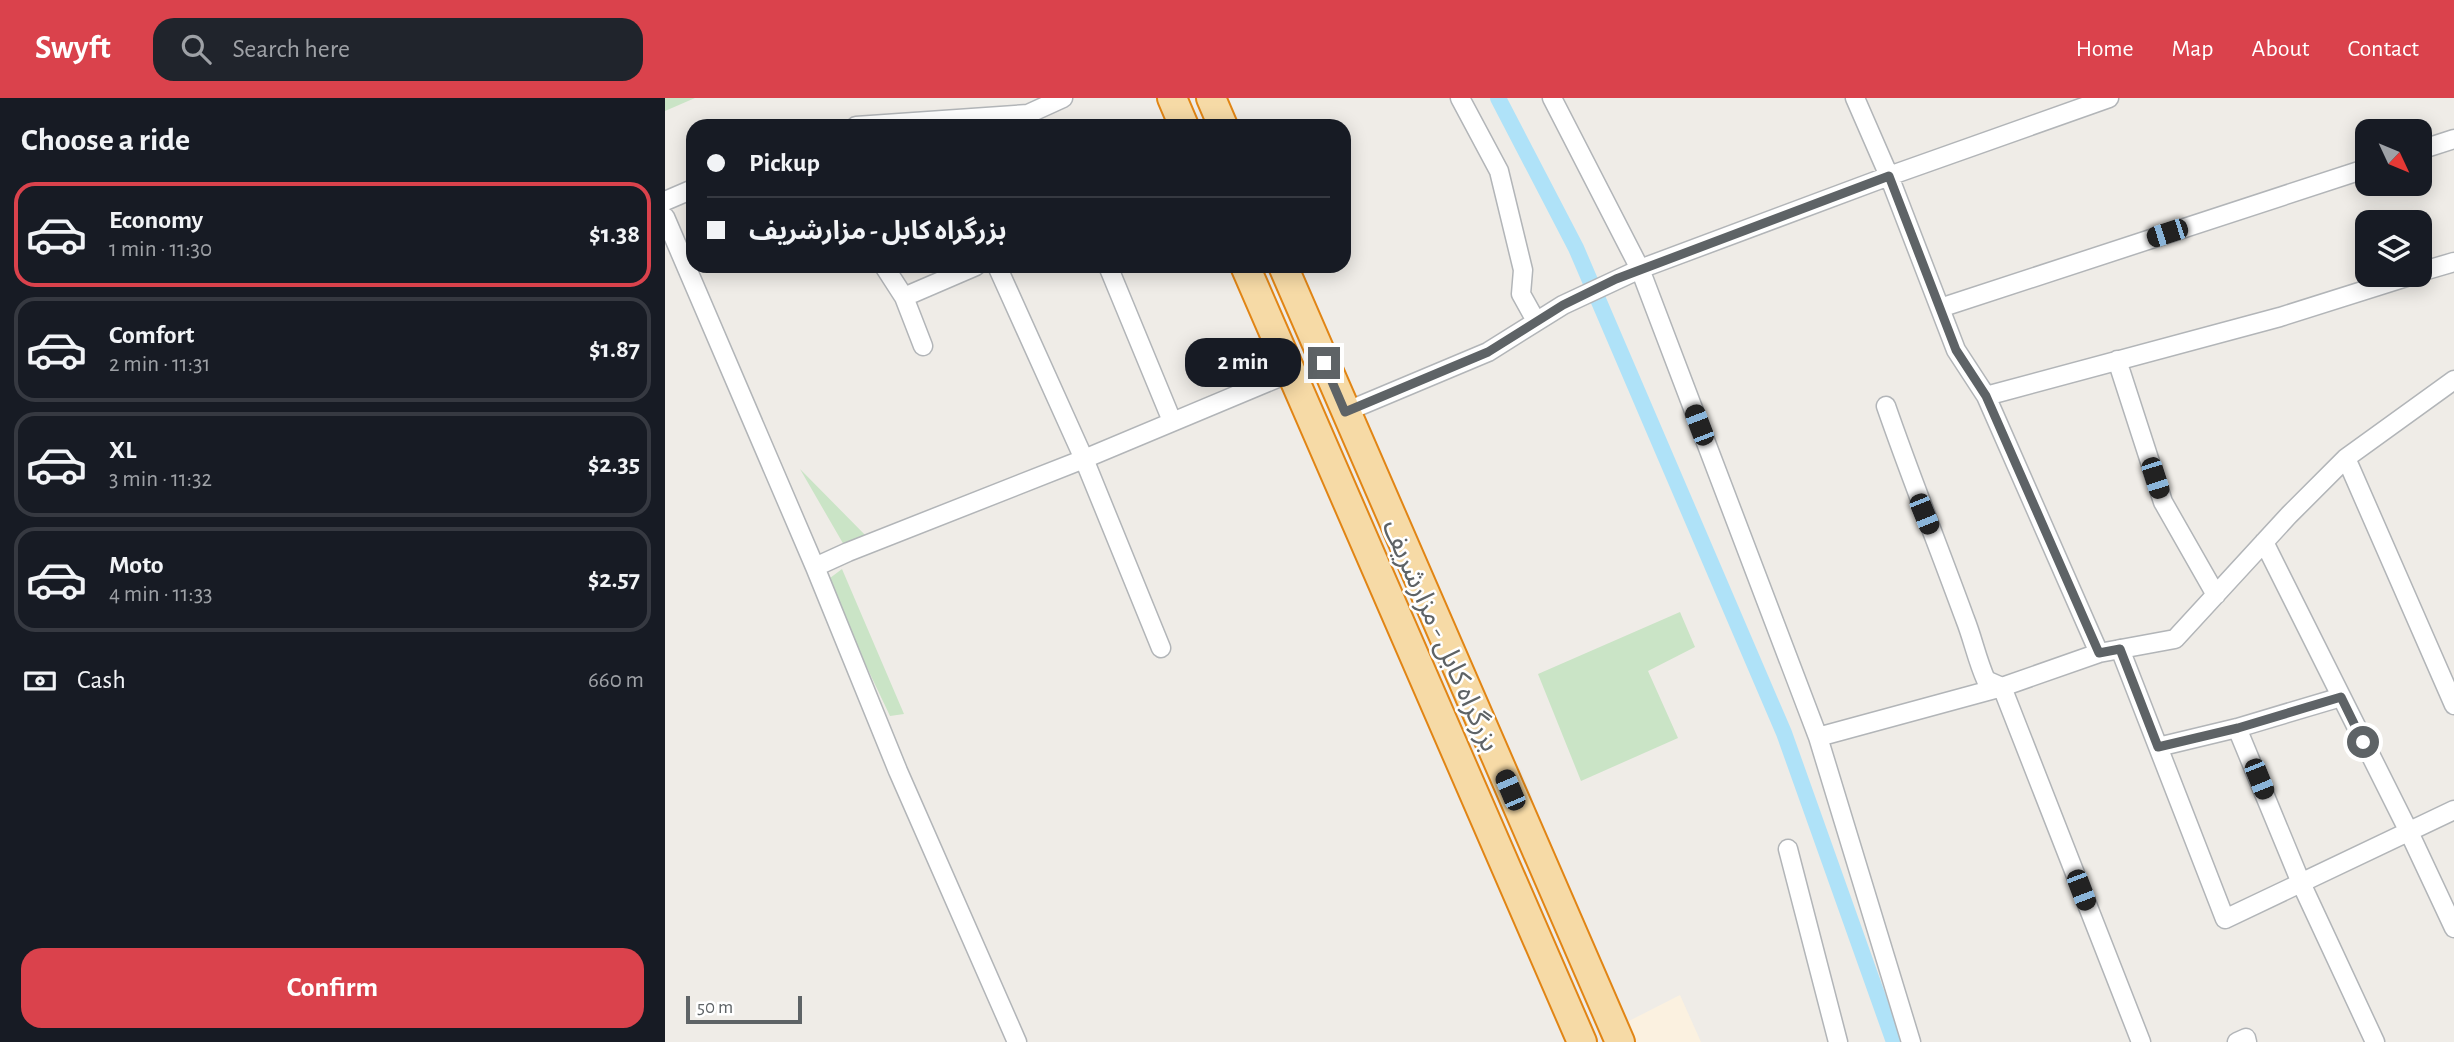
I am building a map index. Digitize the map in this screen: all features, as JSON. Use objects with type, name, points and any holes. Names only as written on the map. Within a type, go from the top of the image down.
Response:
[{"type":"highway","points":[[1173,98],[1181,119]]},
{"type":"highway","points":[[1211,98],[1220,119]]},
{"type":"highway","name":"بزرگراه کابل - مزارشریف","points":[[1248,273],[1582,1042]]},
{"type":"highway","name":"بزرگراه کابل - مزارشریف","points":[[1286,273],[1620,1042]]},
{"type":"street","points":[[956,119],[1028,114],[1063,98]]},
{"type":"street","points":[[1460,98],[1499,171],[1523,270],[1521,295],[1537,321]]},
{"type":"street","points":[[1554,98],[1640,269],[1818,737],[1911,1042]]},
{"type":"street","points":[[1855,98],[1889,176],[1956,350],[1986,396],[2099,653]]},
{"type":"street","points":[[1345,412],[1488,352],[1563,305],[1640,269],[2109,98]]},
{"type":"street","points":[[2433,146],[2454,139]]},
{"type":"street","points":[[1940,308],[2355,172]]},
{"type":"street","points":[[665,201],[686,193]]},
{"type":"street","points":[[665,217],[686,266]]},
{"type":"street","points":[[2432,268],[2454,262]]},
{"type":"street","points":[[689,273],[815,567],[898,771],[1017,1042]]},
{"type":"street","points":[[889,273],[904,297],[923,346]]},
{"type":"street","points":[[904,297],[960,273]]},
{"type":"street","points":[[1000,273],[1084,459],[1161,648]]},
{"type":"street","points":[[1111,273],[1173,421]]},
{"type":"street","points":[[1986,396],[2280,317],[2375,287]]},
{"type":"street","points":[[2117,360],[2163,502],[2216,595]]},
{"type":"street","points":[[815,567],[1292,372]]},
{"type":"street","points":[[1818,737],[2002,687],[2099,653],[2175,639],[2346,458],[2454,380]]},
{"type":"street","points":[[1886,406],[1924,514],[1967,623],[1978,662],[1986,680],[2002,687],[2141,1042]]},
{"type":"street","points":[[2346,458],[2454,705]]},
{"type":"street","points":[[2264,542],[2454,928]]},
{"type":"street","points":[[2120,649],[2225,919],[2454,810]]},
{"type":"street","points":[[2158,747],[2238,728],[2341,697]]},
{"type":"street","points":[[2238,728],[2301,883],[2375,1042]]},
{"type":"street","points":[[1788,849],[1837,1042]]},
{"type":"street","points":[[2237,1042],[2246,1038],[2247,1042]]},
{"type":"shaded area","points":[[1680,995],[1701,1042],[1636,1042],[1627,1022]]},
{"type":"green space","points":[[665,98],[695,98],[665,111]]},
{"type":"green space","points":[[800,469],[872,542],[848,552]]},
{"type":"green space","points":[[842,569],[904,714],[890,716],[826,581]]},
{"type":"green space","points":[[1680,612],[1695,647],[1648,671],[1678,738],[1581,781],[1538,674]]},
{"type":"waterway","points":[[1498,98],[1576,248],[1784,733],[1894,1042]]},
{"type":"route","points":[[1324,363],[1345,412],[1488,352],[1563,305],[1616,279],[1889,176],[1956,350],[1986,396],[2099,653],[2120,649],[2158,747],[2238,728],[2341,697],[2363,742]]}]
